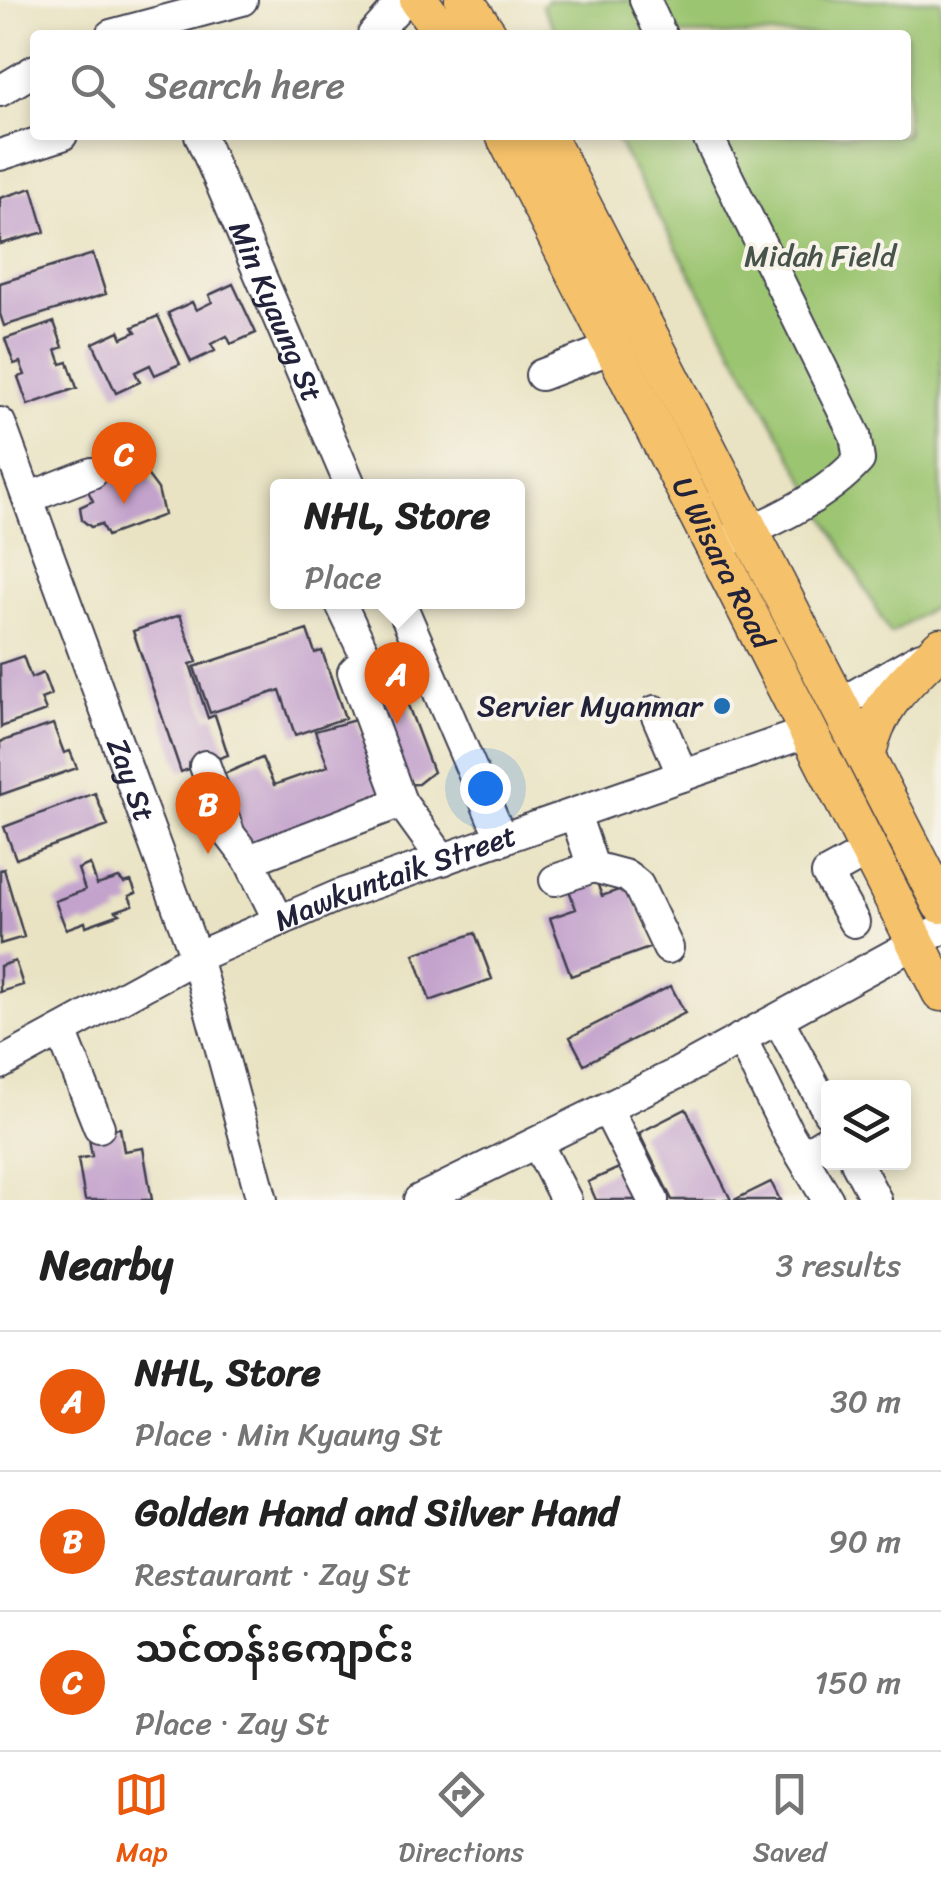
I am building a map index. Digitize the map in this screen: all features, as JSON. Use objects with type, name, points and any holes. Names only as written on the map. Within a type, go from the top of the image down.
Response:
[{"type":"main road","points":[[419,0],[440,30]]},
{"type":"main road","points":[[464,0],[485,30]]},
{"type":"main road","name":"U Wisara Road","points":[[512,140],[547,163],[646,329],[941,904]]},
{"type":"main road","name":"U Wisara Road","points":[[547,163],[612,348],[869,851],[928,935],[941,992]]},
{"type":"main road","points":[[612,348],[646,329]]},
{"type":"main road","points":[[866,754],[881,712],[900,686],[941,646]]},
{"type":"street","points":[[119,30],[146,12],[242,0]]},
{"type":"street","points":[[377,30],[404,0]]},
{"type":"street","points":[[644,0],[659,30]]},
{"type":"street","points":[[0,91],[30,73]]},
{"type":"street","points":[[0,155],[46,140]]},
{"type":"street","name":"Min Kyaung St","points":[[202,140],[347,479]]},
{"type":"street","points":[[709,140],[855,435],[859,460],[840,481],[752,531],[714,546]]},
{"type":"street","points":[[541,374],[612,348]]},
{"type":"street","name":"Zay St","points":[[0,422],[196,957],[262,1200]]},
{"type":"street","points":[[28,498],[92,473]]},
{"type":"street","points":[[343,609],[366,659],[352,672],[401,802],[444,860]]},
{"type":"street","points":[[403,609],[502,840]]},
{"type":"street","points":[[840,703],[941,646]]},
{"type":"street","points":[[655,711],[683,776]]},
{"type":"street","name":"Mawkuntaik Street","points":[[0,1064],[196,957],[337,896],[808,732]]},
{"type":"street","points":[[205,766],[230,835],[249,860],[279,921]]},
{"type":"street","points":[[249,860],[401,802]]},
{"type":"street","points":[[575,814],[593,867]]},
{"type":"street","points":[[854,922],[827,874],[869,851]]},
{"type":"street","points":[[555,880],[593,867],[627,876],[638,886],[668,948]]},
{"type":"street","points":[[419,1200],[608,1110],[928,935]]},
{"type":"street","points":[[778,1019],[821,1099]]},
{"type":"street","points":[[61,1031],[99,1127]]},
{"type":"street","points":[[741,1038],[828,1200]]},
{"type":"street","points":[[608,1110],[653,1200]]},
{"type":"street","points":[[537,1144],[566,1200]]},
{"type":"street","points":[[802,1156],[821,1144]]},
{"type":"street","points":[[860,1170],[876,1200]]},
{"type":"green space","name":"Midah Field","points":[[547,0],[941,0],[941,602],[890,634],[617,140],[911,140],[911,30],[555,30],[542,6]]},
{"type":"building","points":[[32,188],[45,232],[0,244],[0,198]]},
{"type":"building","points":[[93,254],[106,294],[4,326],[0,283]]},
{"type":"building","points":[[233,284],[256,333],[231,344],[227,336],[211,344],[215,351],[191,362],[168,313],[192,302],[196,310],[212,302],[209,295]]},
{"type":"building","points":[[158,316],[180,364],[155,375],[150,365],[135,372],[140,382],[116,393],[93,343],[119,331],[122,338],[136,332],[133,327]]},
{"type":"building","points":[[54,322],[63,347],[56,350],[61,364],[68,362],[77,388],[28,405],[18,377],[25,375],[20,362],[14,364],[5,339]]},
{"type":"building","points":[[117,467],[143,469],[158,489],[164,515],[107,536],[101,524],[91,527],[82,520],[80,507],[93,501],[85,485]]},
{"type":"building","points":[[180,615],[197,662],[190,664],[208,718],[215,715],[228,755],[181,772],[133,631]]},
{"type":"building","points":[[307,630],[315,653],[322,651],[345,718],[295,735],[280,690],[210,713],[194,667]]},
{"type":"building","points":[[23,656],[31,678],[43,673],[51,695],[41,699],[46,711],[1,727],[0,664]]},
{"type":"building","points":[[393,665],[433,772],[418,784],[401,785],[360,677]]},
{"type":"building","points":[[355,720],[387,791],[246,846],[219,776],[262,758],[274,785],[328,766],[315,731]]},
{"type":"building","points":[[53,724],[64,753],[70,751],[77,768],[0,795],[0,742]]},
{"type":"building","points":[[95,793],[108,826],[16,859],[4,827]]},
{"type":"building","points":[[90,864],[97,885],[119,878],[124,883],[131,881],[136,893],[129,896],[133,905],[116,911],[120,914],[66,929],[55,901],[85,890],[78,869]]},
{"type":"building","points":[[4,869],[24,937],[0,944],[0,870]]},
{"type":"building","points":[[596,880],[602,896],[630,886],[652,947],[571,976],[550,918],[576,909],[569,890]]},
{"type":"building","points":[[475,933],[492,979],[430,1001],[414,954]]},
{"type":"building","points":[[15,961],[23,985],[0,992],[0,966]]},
{"type":"building","points":[[671,986],[685,1013],[584,1064],[570,1037]]},
{"type":"building","points":[[686,1109],[731,1200],[672,1200],[639,1133]]},
{"type":"building","points":[[120,1128],[124,1151],[143,1148],[152,1200],[85,1200],[78,1159],[92,1156],[88,1133]]},
{"type":"building","points":[[630,1163],[647,1200],[596,1200],[588,1182]]},
{"type":"building","points":[[771,1182],[780,1200],[734,1200]]},
{"type":"place","name":"သင်တန်းကျောင်း","points":[[124,504]]},
{"type":"place","name":"Servier Myanmar","points":[[722,706]]},
{"type":"place","name":"NHL, Store","points":[[397,724]]},
{"type":"place","name":"Golden Hand and Silver Hand","points":[[208,854]]}]
